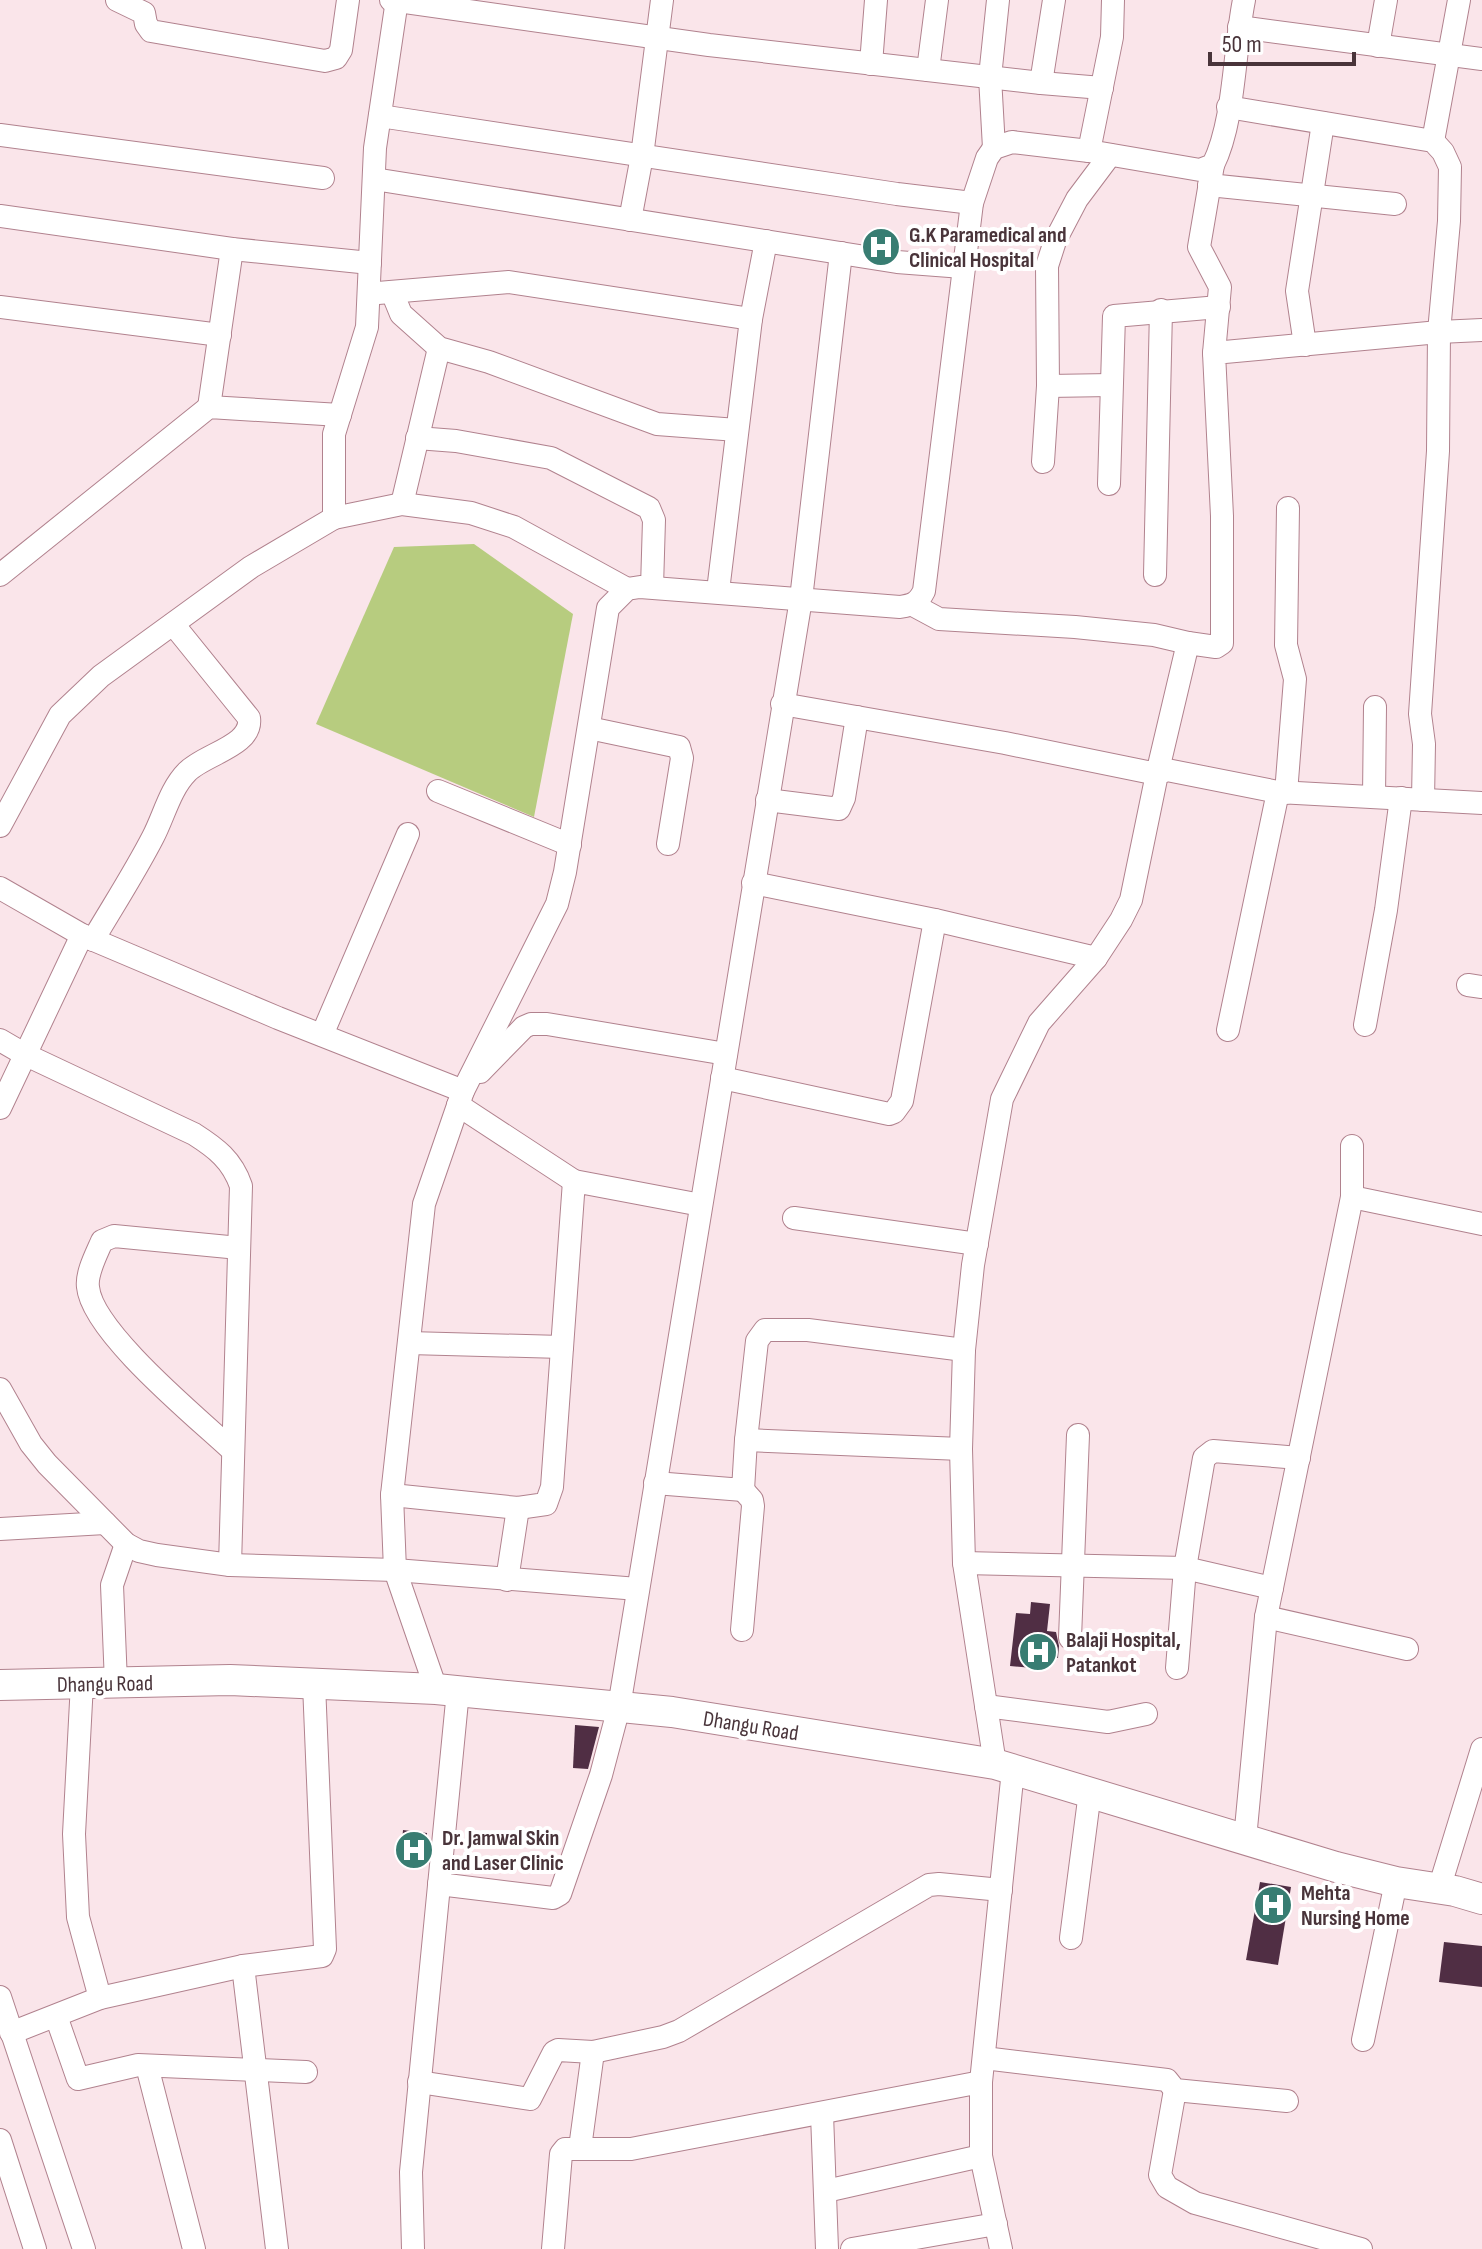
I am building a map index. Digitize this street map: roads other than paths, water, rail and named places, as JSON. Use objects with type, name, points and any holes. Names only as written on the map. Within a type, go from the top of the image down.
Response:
[{"type":"street","points":[[117,0],[145,6],[146,24],[151,31],[325,61],[336,58],[341,50],[348,0]]},
{"type":"street","points":[[334,518],[334,434],[367,327],[374,179],[395,0],[517,9],[658,38],[1102,88]]},
{"type":"street","points":[[630,220],[642,156],[662,0]]},
{"type":"street","points":[[871,64],[876,0]]},
{"type":"street","points":[[928,70],[937,0]]},
{"type":"street","points":[[994,148],[990,77],[998,0]]},
{"type":"street","points":[[1041,83],[1054,0]]},
{"type":"street","points":[[1043,462],[1048,386],[1047,266],[1055,241],[1100,153],[1102,88],[1112,37],[1113,0]]},
{"type":"street","points":[[913,605],[939,619],[1075,627],[1154,635],[1216,647],[1222,643],[1222,516],[1214,353],[1219,281],[1199,247],[1211,175],[1220,153],[1244,0]]},
{"type":"street","points":[[1378,46],[1386,0]]},
{"type":"street","points":[[1433,141],[1459,0]]},
{"type":"street","points":[[1239,27],[1482,59]]},
{"type":"street","points":[[1228,107],[1433,141],[1450,167],[1449,221],[1439,332],[1438,451],[1420,714],[1424,744],[1386,910],[1365,1025]]},
{"type":"street","points":[[380,116],[972,203]]},
{"type":"street","points":[[1305,345],[1297,291],[1323,123]]},
{"type":"street","points":[[0,135],[323,178]]},
{"type":"street","points":[[0,826],[60,715],[101,676],[251,567],[334,518],[402,504],[471,513],[514,527],[627,589],[652,587],[900,607],[913,605],[924,591],[972,203],[987,158],[994,148],[1012,142],[1100,153],[1200,170],[1311,197],[1395,204]]},
{"type":"street","points":[[374,179],[897,262],[963,267]]},
{"type":"street","points":[[0,216],[232,249],[370,263]]},
{"type":"street","points":[[718,591],[751,319],[766,241]]},
{"type":"street","points":[[209,407],[232,249]]},
{"type":"street","points":[[439,1884],[553,1898],[560,1894],[601,1775],[619,1707],[801,599],[841,253]]},
{"type":"street","points":[[369,294],[509,282],[751,319]]},
{"type":"street","points":[[392,292],[401,314],[439,348],[489,362],[657,424],[737,430]]},
{"type":"street","points":[[0,307],[220,335]]},
{"type":"street","points":[[1109,484],[1112,319],[1114,316],[1161,310],[1219,307]]},
{"type":"street","points":[[1155,575],[1161,310]]},
{"type":"street","points":[[1214,353],[1482,330]]},
{"type":"street","points":[[402,504],[439,348]]},
{"type":"street","points":[[1048,386],[1111,385]]},
{"type":"street","points":[[0,575],[209,407],[340,415]]},
{"type":"street","points":[[417,438],[456,441],[551,458],[649,508],[654,520],[652,587]]},
{"type":"street","points":[[1228,1030],[1282,792],[1295,679],[1286,645],[1288,508]]},
{"type":"street","points":[[413,2249],[411,2172],[439,1884],[447,1690],[395,1570],[392,1495],[424,1204],[460,1098],[557,904],[570,845],[608,608],[627,589]]},
{"type":"street","points":[[0,1108],[24,1054],[88,938],[152,838],[176,786],[194,766],[248,732],[249,718],[173,624]]},
{"type":"street","points":[[1001,2249],[981,2156],[981,2082],[1001,1890],[1004,1767],[986,1706],[964,1563],[961,1449],[964,1350],[977,1244],[1002,1099],[1039,1023],[1096,958],[1131,900],[1188,643]]},
{"type":"street","points":[[782,704],[1005,743],[1157,774],[1167,770],[1282,792],[1482,803]]},
{"type":"street","points":[[1374,797],[1375,707]]},
{"type":"street","points":[[767,800],[839,809],[844,798],[857,717]]},
{"type":"street","points":[[589,728],[679,747],[682,758],[668,844]]},
{"type":"street","points":[[438,791],[570,845]]},
{"type":"street","points":[[322,1035],[408,834]]},
{"type":"street","points":[[753,883],[935,920],[1096,958]]},
{"type":"street","points":[[0,888],[88,938],[322,1035],[460,1098],[574,1181],[701,1205]]},
{"type":"street","points":[[722,1078],[889,1114],[894,1112],[902,1101],[935,920]]},
{"type":"street","points":[[460,1098],[524,1027],[531,1024],[547,1024],[726,1054]]},
{"type":"street","points":[[0,1040],[194,1134],[214,1147],[236,1171],[241,1186],[230,1565]]},
{"type":"street","points":[[1245,1839],[1266,1617],[1352,1197],[1352,1146]]},
{"type":"street","points":[[392,1495],[518,1508],[542,1505],[550,1498],[574,1181]]},
{"type":"street","points":[[1352,1197],[1482,1224]]},
{"type":"street","points":[[794,1218],[977,1244]]},
{"type":"street","points":[[233,1451],[122,1347],[102,1321],[88,1287],[94,1259],[102,1241],[114,1236],[239,1248]]},
{"type":"street","points":[[743,1490],[757,1341],[765,1330],[808,1330],[964,1350]]},
{"type":"street","points":[[409,1343],[562,1347]]},
{"type":"street","points":[[3,1400],[47,1464],[126,1544],[139,1551],[230,1565],[395,1570],[638,1589]]},
{"type":"street","points":[[1070,1638],[1078,1435]]},
{"type":"street","points":[[746,1440],[961,1449]]},
{"type":"street","points":[[1177,1668],[1185,1568],[1204,1458],[1213,1451],[1299,1458]]},
{"type":"street","points":[[655,1483],[743,1490],[752,1500],[742,1630]]},
{"type":"street","points":[[507,1580],[518,1508]]},
{"type":"street","points":[[0,1529],[105,1523]]},
{"type":"street","points":[[116,1683],[112,1585],[126,1544]]},
{"type":"street","points":[[964,1563],[1185,1568],[1272,1588]]},
{"type":"street","points":[[1266,1617],[1407,1649]]},
{"type":"street","name":"Dhangu Road","points":[[0,1685],[230,1680],[447,1690],[672,1712],[1004,1767],[1396,1882],[1482,1899]]},
{"type":"street","points":[[82,1683],[74,1834],[78,1917],[100,1998]]},
{"type":"street","points":[[11,2033],[100,1998],[243,1966],[319,1958],[324,1953],[314,1684]]},
{"type":"street","points":[[986,1706],[1108,1722],[1146,1714]]},
{"type":"street","points":[[1439,1889],[1482,1749]]},
{"type":"street","points":[[1071,1938],[1090,1792]]},
{"type":"street","points":[[1363,2040],[1396,1882]]},
{"type":"street","points":[[419,2082],[526,2100],[533,2097],[554,2052],[593,2052],[679,2031],[929,1885],[1001,1890]]},
{"type":"street","points":[[243,1966],[277,2249]]},
{"type":"street","points":[[0,1997],[84,2249]]},
{"type":"street","points":[[56,2016],[78,2079],[138,2065],[306,2072]]},
{"type":"street","points":[[580,2148],[593,2052]]},
{"type":"street","points":[[984,2058],[1167,2080],[1175,2090],[1287,2101]]},
{"type":"street","points":[[147,2066],[194,2249]]},
{"type":"street","points":[[553,2249],[561,2154],[565,2149],[631,2149],[981,2082]]},
{"type":"street","points":[[1175,2090],[1160,2175],[1167,2187],[1195,2203],[1361,2249]]},
{"type":"street","points":[[822,2114],[827,2249]]},
{"type":"street","points":[[0,2140],[35,2249]]},
{"type":"street","points":[[826,2191],[981,2156]]},
{"type":"street","points":[[852,2249],[996,2224]]},
{"type":"place","name":"G.K Paramedical and Clinical Hospital","points":[[881,247]]},
{"type":"place","name":"Balaji Hospital, Patankot","points":[[1038,1652]]},
{"type":"place","name":"Dr. Jamwal Skin and Laser Clinic","points":[[414,1850]]},
{"type":"place","name":"Mehta Nursing Home","points":[[1273,1905]]}]
